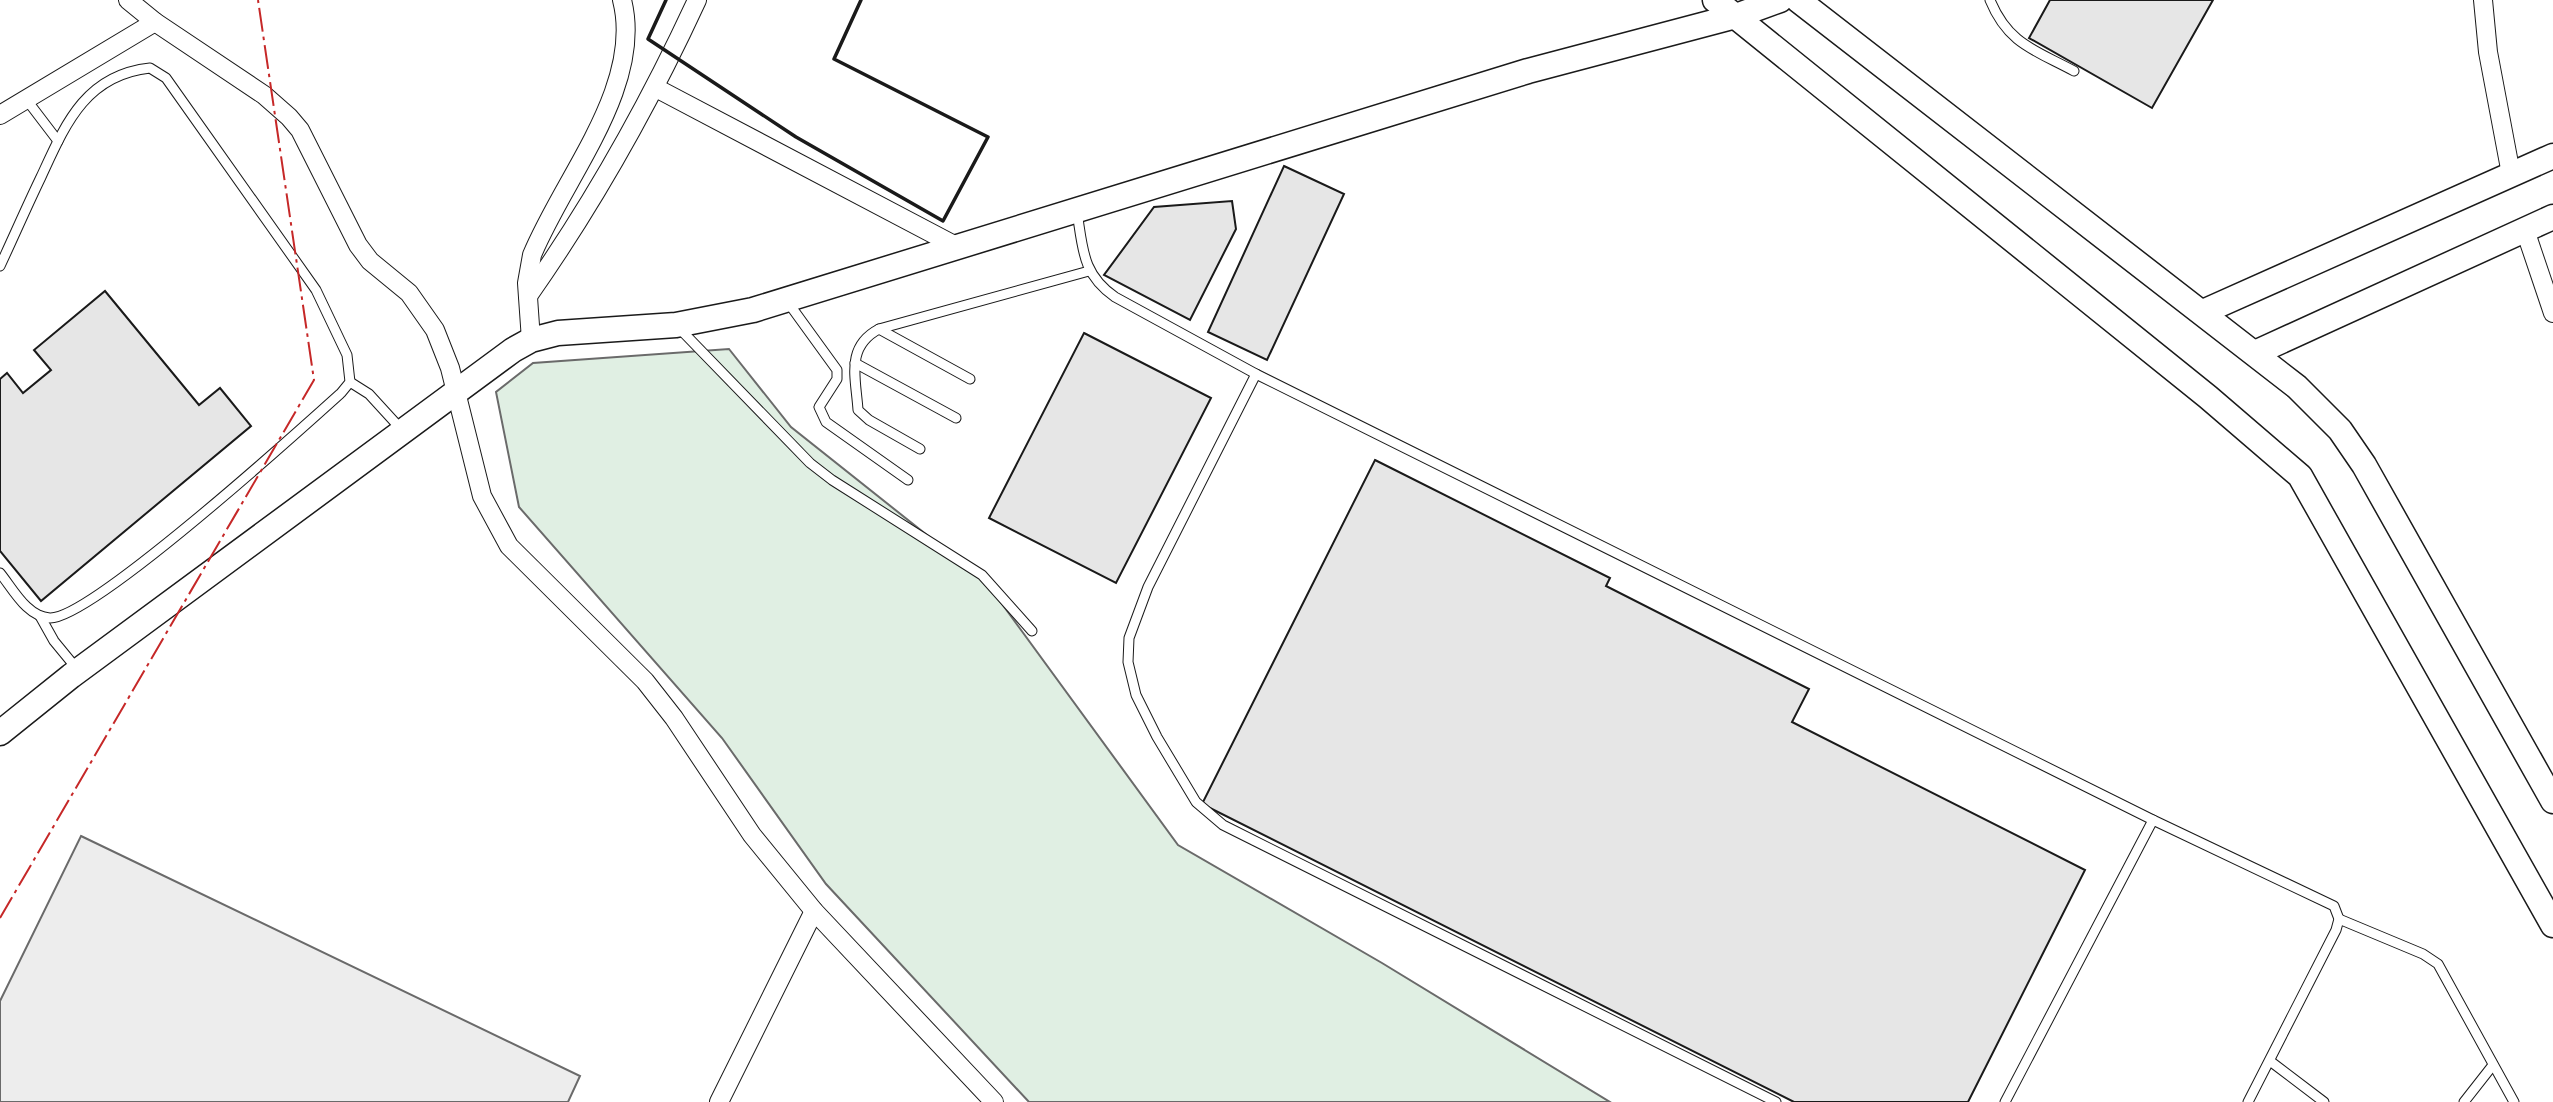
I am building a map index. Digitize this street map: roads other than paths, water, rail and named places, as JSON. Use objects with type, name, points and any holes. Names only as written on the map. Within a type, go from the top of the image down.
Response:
[{"type":"street","points":[[128,0],[155,22],[264,95],[295,123],[358,245],[370,261],[409,292],[435,330],[443,346],[482,496],[504,538],[662,700],[739,818],[814,911],[994,1102]]},
{"type":"street","points":[[531,340],[528,270],[541,233],[617,88],[628,35],[622,0]]},
{"type":"street","points":[[528,296],[574,230],[656,88],[697,0]]},
{"type":"street","points":[[1715,0],[2218,406],[2300,476],[2553,925]]},
{"type":"street","points":[[0,733],[78,670],[454,391],[531,340],[558,333],[676,325],[714,319],[786,300],[1528,71],[1736,16],[1780,0]]},
{"type":"street","points":[[1798,0],[2255,353],[2297,387],[2332,422],[2364,465],[2553,801]]},
{"type":"street","points":[[2483,0],[2488,52],[2511,174]]},
{"type":"street","points":[[0,115],[155,22]]},
{"type":"street","points":[[656,88],[956,246]]},
{"type":"street","points":[[2203,312],[2553,156]]},
{"type":"street","points":[[2255,353],[2553,217]]},
{"type":"street","points":[[2525,230],[2553,313]]},
{"type":"street","points":[[719,1102],[814,911]]},
{"type":"lane","points":[[1990,0],[2002,26],[2015,40],[2074,71]]},
{"type":"lane","points":[[0,266],[69,118],[101,86],[121,74],[150,68],[166,78],[316,290],[347,355],[349,382],[341,393],[229,492],[126,574],[69,613],[54,618],[40,616],[29,610],[0,573]]},
{"type":"lane","points":[[26,99],[58,141]]},
{"type":"lane","points":[[1076,210],[1089,271],[1095,280],[1115,297],[1256,374],[2153,820],[2325,900],[2334,906],[2339,919],[2423,954],[2438,964],[2514,1102]]},
{"type":"lane","points":[[920,449],[869,420],[858,410],[856,363],[861,341],[878,329],[1089,271]]},
{"type":"lane","points":[[786,300],[837,370],[837,379],[818,407],[820,414],[826,422],[908,480]]},
{"type":"lane","points":[[676,325],[810,463],[831,480],[982,575],[1032,631]]},
{"type":"lane","points":[[878,329],[970,379]]},
{"type":"lane","points":[[856,363],[956,418]]},
{"type":"lane","points":[[1256,374],[1148,587],[1129,638],[1128,662],[1136,695],[1169,759],[1196,802],[1223,825],[1776,1102]]},
{"type":"lane","points":[[349,382],[369,394],[402,430]]},
{"type":"lane","points":[[40,616],[54,641],[78,670]]},
{"type":"lane","points":[[2005,1102],[2153,820]]},
{"type":"lane","points":[[2248,1102],[2339,919]]},
{"type":"lane","points":[[2270,1061],[2324,1102]]},
{"type":"lane","points":[[2464,1102],[2493,1065]]}]
